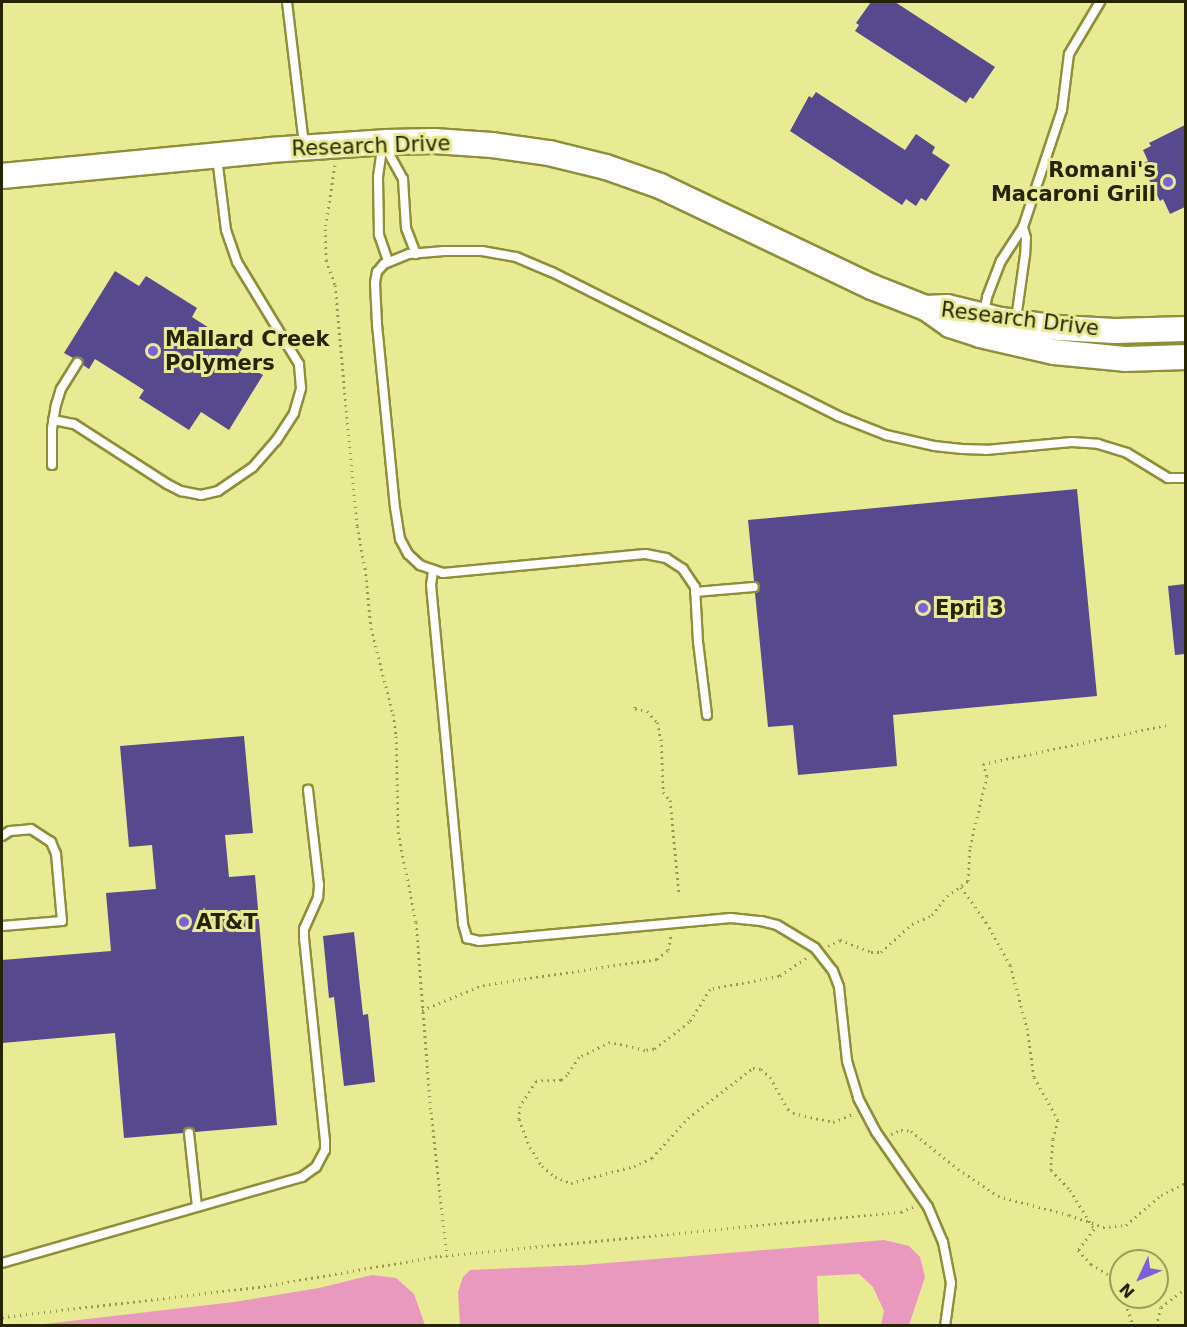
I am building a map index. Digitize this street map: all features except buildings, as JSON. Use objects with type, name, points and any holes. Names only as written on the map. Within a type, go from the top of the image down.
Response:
[{"type":"street","name":"Research Drive","points":[[2,176],[304,148],[383,143],[434,141],[492,145],[549,153],[606,167],[687,198],[872,287],[926,308],[942,321],[982,325],[1013,333],[1054,352],[1125,359],[1185,357]]},
{"type":"street","name":"Research Drive","points":[[1013,333],[1185,329]]},
{"type":"lane","points":[[287,2],[304,148]]},
{"type":"lane","points":[[982,325],[987,297],[1001,261],[1023,227],[1062,110],[1069,54],[1101,2]]},
{"type":"lane","points":[[383,143],[403,179],[406,228],[416,254]]},
{"type":"lane","points":[[383,143],[378,177],[379,235],[388,261]]},
{"type":"lane","points":[[53,420],[74,424],[167,484],[180,491],[201,495],[224,487],[252,467],[276,441],[294,413],[301,388],[299,364],[237,262],[226,230],[216,157]]},
{"type":"lane","points":[[1013,333],[1025,255],[1026,238],[1023,227]]},
{"type":"lane","points":[[707,715],[693,583],[683,569],[666,558],[649,554],[451,573],[433,571],[413,560],[403,547],[395,508],[375,283],[377,272],[388,261],[444,250],[482,251],[535,263],[838,416],[886,435],[934,446],[962,449],[1086,442],[1127,453],[1168,478],[1185,478]]},
{"type":"lane","points":[[52,465],[53,420],[61,389],[77,363]]},
{"type":"lane","points":[[433,571],[432,596],[463,924],[467,938],[479,941],[715,918],[760,921],[805,940],[828,963],[839,987],[847,1061],[858,1098],[876,1132],[928,1207],[943,1242],[951,1283],[945,1326]]},
{"type":"lane","points":[[695,592],[754,587]]},
{"type":"lane","points":[[2,1263],[302,1177],[316,1167],[325,1150],[312,992],[304,938],[304,929],[318,897],[319,885],[308,790]]},
{"type":"lane","points":[[2,836],[10,831],[30,829],[51,842],[56,854],[62,921],[2,926]]},
{"type":"lane","points":[[189,1133],[197,1206]]},
{"type":"path","points":[[334,146],[335,174],[327,212],[326,260],[335,285],[357,526],[363,553],[371,628],[394,725],[398,832],[416,922],[422,1010],[447,1256]]},
{"type":"path","points":[[635,706],[651,714],[657,722],[661,739],[663,792],[670,800],[679,893]]},
{"type":"path","points":[[828,946],[840,940],[871,952],[881,952],[912,924],[932,915],[946,896],[970,878],[968,855],[987,776],[983,764],[1166,725]]},
{"type":"path","points":[[960,887],[986,922],[1010,964],[1027,1028],[1034,1077],[1058,1120],[1053,1139],[1051,1170],[1070,1190],[1094,1231],[1079,1246],[1080,1255],[1109,1274]]},
{"type":"path","points":[[422,1010],[483,985],[657,959],[671,945],[669,923]]},
{"type":"path","points":[[807,957],[779,976],[710,989],[689,1022],[654,1049],[645,1050],[610,1042],[581,1055],[561,1080],[536,1081],[520,1106],[519,1119],[530,1147],[542,1166],[555,1177],[571,1183],[634,1166],[652,1158],[688,1118],[748,1069],[756,1068],[767,1074],[788,1109],[793,1113],[833,1122],[855,1113]]},
{"type":"path","points":[[891,1134],[901,1130],[911,1131],[958,1169],[998,1196],[1112,1228],[1126,1226],[1161,1195],[1185,1183]]},
{"type":"path","points":[[2,1317],[264,1286],[447,1256],[901,1212],[916,1206]]},
{"type":"path","points":[[1156,1326],[1161,1307],[1185,1288]]},
{"type":"path","points":[[1128,1309],[1133,1326]]},
{"type":"shaded area","points":[[884,1240],[909,1246],[920,1257],[925,1277],[909,1325],[881,1325],[884,1311],[873,1287],[859,1274],[817,1276],[819,1325],[460,1325],[458,1292],[463,1277],[470,1270],[583,1265]]},
{"type":"shaded area","points":[[372,1275],[396,1278],[414,1294],[425,1325],[36,1325],[234,1302],[319,1288]]},
{"type":"place","name":"Romani's Macaroni Grill","points":[[1168,182]]},
{"type":"place","name":"Mallard Creek Polymers","points":[[153,351]]},
{"type":"place","name":"Epri 3","points":[[923,608]]},
{"type":"place","name":"AT&T","points":[[184,922]]}]
